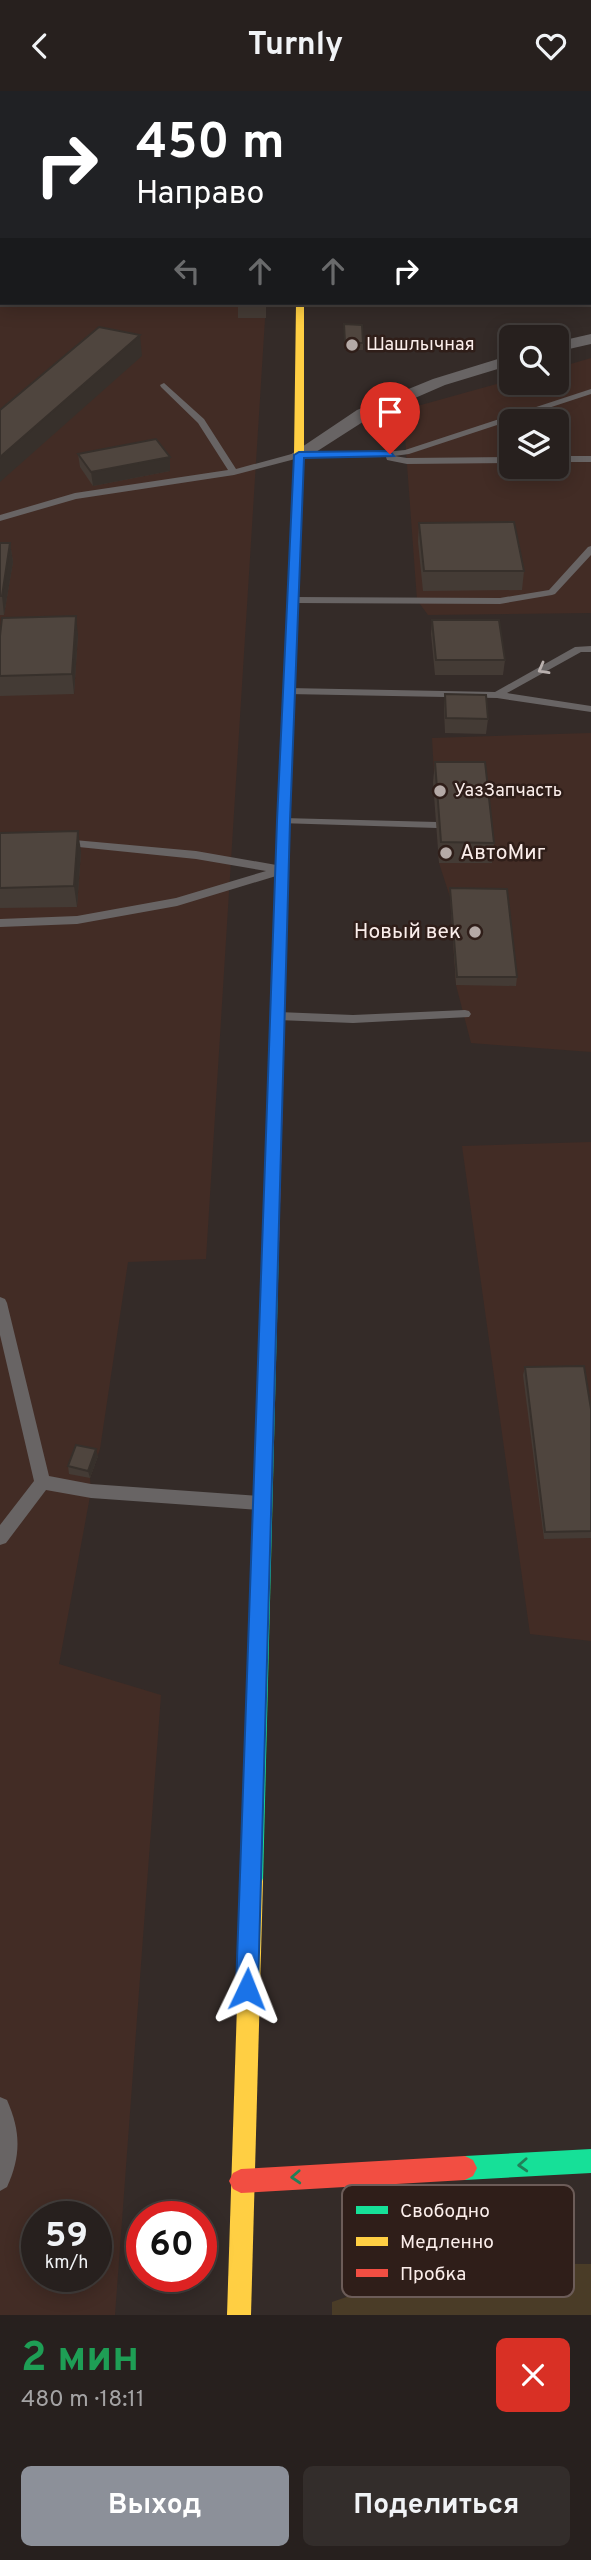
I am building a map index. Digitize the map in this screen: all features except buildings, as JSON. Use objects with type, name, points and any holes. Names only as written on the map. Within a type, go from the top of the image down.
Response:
[{"type":"main road","points":[[239,2315],[283,821],[299,455],[300,305]]},
{"type":"main road","points":[[241,2181],[591,2161]]},
{"type":"street","points":[[569,344],[591,339]]},
{"type":"street","points":[[299,455],[363,414],[439,382],[499,364]]},
{"type":"lane","points":[[164,385],[201,421],[234,472]]},
{"type":"lane","points":[[374,456],[406,452],[591,391]]},
{"type":"lane","points":[[0,518],[75,496],[234,472],[299,455],[374,456],[407,461],[499,460]]},
{"type":"lane","points":[[569,459],[591,459]]},
{"type":"lane","points":[[294,600],[500,601],[552,592],[591,549]]},
{"type":"lane","points":[[497,695],[579,649],[591,649]]},
{"type":"lane","points":[[288,691],[497,695],[591,709]]},
{"type":"lane","points":[[283,821],[437,825]]},
{"type":"lane","points":[[53,842],[196,855],[282,870]]},
{"type":"lane","points":[[0,923],[77,919],[177,902],[282,870]]},
{"type":"lane","points":[[278,1016],[353,1019],[465,1014]]},
{"type":"lane","points":[[0,1303],[42,1482]]},
{"type":"lane","points":[[42,1482],[91,1491],[262,1504]]},
{"type":"lane","points":[[0,1538],[42,1482]]},
{"type":"lane","points":[[0,2107],[9,2147],[0,2180]]},
{"type":"shaded area","points":[[0,305],[266,305],[206,1259],[128,1262],[100,1449],[90,1478],[91,1491],[59,1664],[161,1695],[115,2315],[0,2315]]},
{"type":"shaded area","points":[[591,358],[591,613],[428,615],[417,600],[403,410],[499,383],[499,395],[569,395],[569,364]]},
{"type":"shaded area","points":[[591,733],[591,1052],[471,1043],[456,985],[450,897],[439,863],[432,738]]},
{"type":"shaded area","points":[[591,1142],[591,1641],[530,1634],[462,1146]]},
{"type":"shaded area","points":[[574,2264],[591,2264],[591,2315],[332,2315],[332,2302],[346,2297],[574,2297]]},
{"type":"traffic: fast","points":[[252,1881],[271,1244]]},
{"type":"traffic: fast","points":[[465,2168],[591,2161]]},
{"type":"traffic: slow","points":[[285,776],[299,455],[300,305]]},
{"type":"traffic: slow","points":[[239,2315],[252,1881]]},
{"type":"traffic: jam","points":[[271,1244],[285,776]]},
{"type":"traffic: jam","points":[[241,2181],[465,2168]]},
{"type":"place","name":"Шашлычная","points":[[352,345]]},
{"type":"place","name":"УазЗапчасть","points":[[440,791]]},
{"type":"place","name":"АвтоМиг","points":[[446,853]]},
{"type":"place","name":"Новый век","points":[[475,932]]},
{"type":"route","points":[[247,1989],[283,821],[299,455],[390,454]]}]
